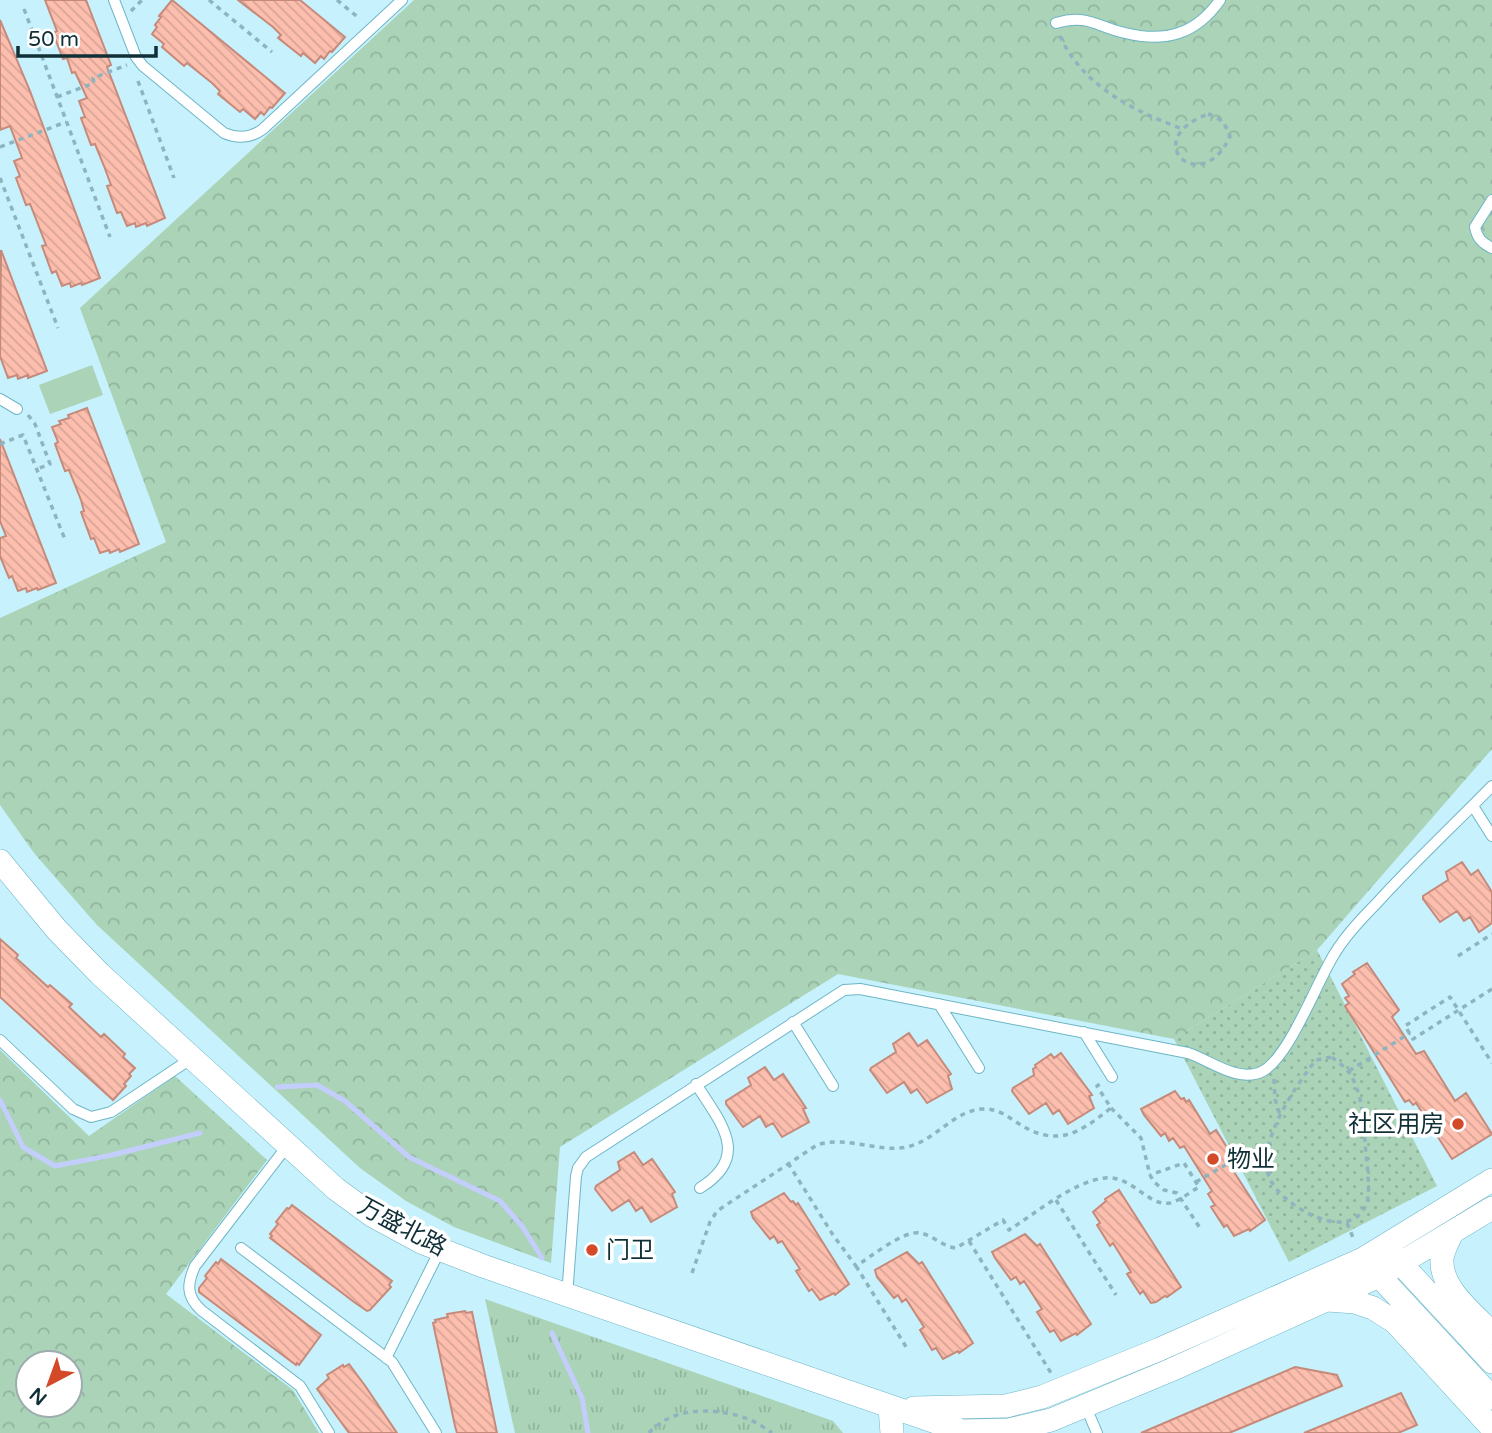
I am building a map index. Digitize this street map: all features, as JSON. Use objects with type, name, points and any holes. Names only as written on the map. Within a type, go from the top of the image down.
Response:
[{"type":"street","name":"万盛北路","points":[[0,861],[31,901],[100,974],[336,1189],[373,1216],[440,1250],[962,1431],[1009,1430],[1051,1420],[1379,1276],[1492,1208]]},
{"type":"street","points":[[892,1433],[890,1408],[1006,1406],[1042,1397],[1160,1349],[1363,1259],[1492,1180]]},
{"type":"street","points":[[1452,1233],[1442,1259],[1444,1272],[1450,1288],[1489,1350]]},
{"type":"street","points":[[1383,1245],[1489,1350]]},
{"type":"street","points":[[1363,1259],[1492,1398]]},
{"type":"street","points":[[1328,1300],[1355,1302],[1373,1308],[1395,1322],[1492,1428]]},
{"type":"street","points":[[1463,1366],[1492,1417]]},
{"type":"lane","points":[[114,0],[135,63],[224,133],[241,138],[263,129],[402,0]]},
{"type":"lane","points":[[1056,23],[1075,18],[1125,33],[1151,37],[1177,34],[1196,27],[1220,0]]},
{"type":"lane","points":[[1492,200],[1475,227],[1483,243],[1492,248]]},
{"type":"lane","points":[[0,399],[17,409]]},
{"type":"lane","points":[[567,1296],[576,1176],[581,1162],[592,1151],[696,1084],[838,993],[850,989],[1188,1053],[1238,1073],[1252,1074],[1263,1071],[1284,1048],[1329,962],[1345,938],[1393,885],[1492,786]]},
{"type":"lane","points":[[1473,806],[1492,836]]},
{"type":"lane","points":[[939,1004],[979,1068]]},
{"type":"lane","points":[[793,1022],[833,1086]]},
{"type":"lane","points":[[1084,1032],[1112,1077]]},
{"type":"lane","points":[[0,1040],[73,1109],[91,1117],[111,1112],[192,1058]]},
{"type":"lane","points":[[696,1084],[726,1134],[728,1144],[726,1163],[721,1171],[700,1188]]},
{"type":"lane","points":[[288,1145],[195,1266],[188,1286],[189,1295],[201,1310],[300,1386],[329,1433]]},
{"type":"lane","points":[[241,1248],[396,1366],[432,1432]]},
{"type":"lane","points":[[386,1358],[440,1250]]},
{"type":"lane","points":[[1085,1405],[1097,1433]]},
{"type":"path","points":[[209,0],[272,52]]},
{"type":"path","points":[[337,0],[372,28]]},
{"type":"path","points":[[24,9],[110,237]]},
{"type":"path","points":[[1056,23],[1068,54],[1111,96],[1147,115],[1183,129]]},
{"type":"path","points":[[57,97],[94,83],[93,78],[135,63],[174,177]]},
{"type":"path","points":[[1208,114],[1219,117],[1230,136],[1216,156],[1196,165],[1179,156],[1175,148],[1183,129],[1208,114]]},
{"type":"path","points":[[0,147],[66,122]]},
{"type":"path","points":[[0,178],[58,328]]},
{"type":"path","points":[[17,409],[28,415],[35,424],[50,464],[37,468]]},
{"type":"path","points":[[0,444],[23,436],[66,542]]},
{"type":"path","points":[[1458,956],[1492,934]]},
{"type":"path","points":[[1492,989],[1459,1010],[1413,1039],[1405,1026],[1450,997],[1459,1010],[1492,1063]]},
{"type":"path","points":[[1349,1072],[1410,1033]]},
{"type":"path","points":[[1332,1057],[1349,1072],[1364,1120],[1368,1200],[1359,1214],[1347,1223],[1333,1223],[1305,1212],[1281,1194],[1269,1179],[1267,1161],[1273,1128],[1299,1081],[1316,1060],[1332,1057]]},
{"type":"path","points":[[1273,1062],[1275,1099],[1280,1115]]},
{"type":"path","points":[[1112,1077],[1097,1086],[1111,1108],[1141,1138],[1150,1175],[1164,1190],[1175,1191],[1200,1228]]},
{"type":"path","points":[[692,1273],[710,1222],[717,1211],[822,1143],[907,1147],[959,1117],[983,1109],[994,1109],[1041,1135],[1059,1138],[1080,1130],[1111,1108]]},
{"type":"path","points":[[1196,1182],[1239,1157],[1267,1161]]},
{"type":"path","points":[[788,1163],[908,1350]]},
{"type":"path","points":[[856,1266],[908,1234],[920,1233],[956,1248],[1003,1220],[1009,1230],[1085,1182],[1110,1178],[1128,1182],[1157,1201],[1172,1202],[1199,1187],[1184,1163],[1150,1175]]},
{"type":"path","points":[[1056,1200],[1116,1295]]},
{"type":"path","points":[[969,1241],[1062,1389]]},
{"type":"path","points":[[649,1433],[660,1422],[685,1413],[706,1410],[748,1419],[772,1433]]},
{"type":"green space","points":[[414,0],[1492,0],[1492,749],[1317,950],[1174,1039],[838,974],[560,1147],[551,1263],[454,1227],[406,1201],[360,1168],[97,925],[34,853],[0,805],[0,618],[166,542],[80,308]]},
{"type":"green space","points":[[92,365],[103,395],[50,414],[39,385]]},
{"type":"green space","points":[[1317,950],[1437,1186],[1289,1262],[1174,1039]]},
{"type":"green space","points":[[0,1050],[89,1136],[175,1076],[267,1160],[166,1294],[293,1390],[319,1433],[0,1433]]},
{"type":"green space","points":[[485,1299],[833,1421],[843,1433],[515,1433]]},
{"type":"building","points":[[45,0],[86,0],[111,65],[107,67],[165,218],[147,226],[146,223],[136,227],[135,223],[127,226],[121,212],[117,213],[107,186],[111,185],[104,166],[95,144],[91,145],[81,118],[85,117],[79,101],[87,98],[75,72],[72,73],[67,58],[63,59],[53,33],[57,31]]},
{"type":"building","points":[[172,0],[285,93],[264,115],[261,112],[255,119],[243,109],[240,112],[218,94],[220,91],[212,83],[187,63],[184,66],[162,47],[164,44],[152,34],[161,17],[159,16]]},
{"type":"building","points":[[238,0],[300,0],[345,37],[324,59],[321,56],[315,63],[278,38],[281,35],[273,27]]},
{"type":"building","points":[[0,20],[30,91],[100,278],[82,285],[81,283],[71,287],[70,283],[62,286],[56,271],[52,273],[42,246],[46,245],[30,204],[26,205],[16,178],[20,176],[14,161],[22,158],[21,155],[10,126],[0,130]]},
{"type":"building","points":[[1,250],[47,371],[28,378],[28,375],[18,379],[17,375],[8,378],[0,356]]},
{"type":"building","points":[[87,408],[139,544],[120,552],[119,549],[100,553],[94,538],[91,539],[81,512],[84,511],[81,500],[69,470],[65,471],[55,444],[58,442],[52,427],[69,418],[68,415]]},
{"type":"building","points":[[0,439],[56,583],[38,590],[37,588],[27,592],[26,588],[18,591],[0,556],[0,538],[6,536],[0,521]]},
{"type":"building","points":[[1462,862],[1471,875],[1478,870],[1492,892],[1492,923],[1479,932],[1470,917],[1464,921],[1457,911],[1440,922],[1423,899],[1423,896],[1448,880],[1446,872]]},
{"type":"building","points":[[0,939],[18,955],[16,958],[48,987],[50,985],[72,1004],[69,1007],[101,1037],[104,1034],[125,1054],[123,1057],[135,1068],[124,1084],[126,1086],[113,1100],[0,997]]},
{"type":"building","points":[[1367,963],[1399,1010],[1392,1017],[1416,1054],[1424,1051],[1455,1101],[1466,1093],[1492,1134],[1452,1159],[1416,1103],[1413,1105],[1409,1100],[1405,1102],[1345,1006],[1349,1003],[1345,998],[1349,996],[1342,984],[1355,974],[1353,972]]},
{"type":"building","points":[[909,1033],[918,1046],[927,1040],[951,1074],[948,1076],[952,1089],[927,1103],[917,1089],[911,1093],[904,1082],[887,1093],[870,1070],[896,1052],[893,1044]]},
{"type":"building","points":[[1061,1053],[1092,1095],[1089,1096],[1094,1108],[1068,1124],[1059,1110],[1053,1114],[1046,1103],[1029,1114],[1012,1091],[1034,1075],[1035,1065],[1051,1054],[1054,1058]]},
{"type":"building","points":[[765,1067],[774,1080],[783,1074],[806,1108],[803,1109],[809,1122],[782,1137],[773,1123],[766,1127],[760,1116],[743,1127],[726,1104],[726,1101],[751,1085],[748,1078]]},
{"type":"building","points":[[1175,1091],[1181,1099],[1184,1098],[1186,1102],[1189,1100],[1210,1134],[1216,1130],[1240,1168],[1234,1172],[1265,1220],[1250,1231],[1249,1229],[1234,1236],[1227,1225],[1224,1227],[1211,1207],[1215,1205],[1208,1194],[1212,1191],[1184,1146],[1180,1148],[1173,1138],[1169,1141],[1165,1133],[1161,1136],[1144,1115],[1141,1109]]},
{"type":"building","points":[[634,1152],[643,1165],[652,1159],[675,1192],[672,1194],[677,1207],[651,1222],[642,1207],[636,1211],[629,1200],[612,1211],[595,1189],[620,1170],[618,1162]]},
{"type":"building","points":[[1119,1190],[1181,1287],[1156,1302],[1151,1303],[1143,1291],[1140,1294],[1127,1274],[1131,1272],[1113,1243],[1110,1246],[1097,1225],[1100,1223],[1093,1212],[1105,1199]]},
{"type":"building","points":[[784,1193],[791,1202],[796,1205],[798,1203],[849,1284],[835,1295],[834,1293],[820,1300],[812,1289],[809,1291],[796,1271],[800,1269],[782,1241],[778,1243],[774,1236],[770,1239],[753,1218],[751,1212]]},
{"type":"building","points":[[292,1205],[392,1281],[389,1285],[391,1287],[370,1310],[367,1311],[354,1302],[270,1238],[278,1224],[276,1222]]},
{"type":"building","points":[[1025,1234],[1037,1246],[1040,1244],[1091,1324],[1077,1335],[1076,1333],[1061,1341],[1054,1330],[1050,1332],[1037,1312],[1042,1309],[1024,1281],[1020,1284],[1016,1277],[1011,1280],[995,1258],[992,1252]]},
{"type":"building","points":[[907,1252],[919,1264],[922,1262],[973,1343],[959,1353],[958,1351],[943,1359],[936,1348],[932,1350],[920,1330],[924,1327],[906,1299],[902,1302],[898,1295],[894,1298],[877,1277],[875,1270]]},
{"type":"building","points":[[221,1259],[321,1335],[299,1365],[199,1292],[207,1278],[205,1276]]},
{"type":"building","points":[[472,1312],[497,1433],[457,1433],[455,1426],[433,1323],[448,1317],[447,1314]]},
{"type":"building","points":[[349,1364],[397,1433],[349,1433],[317,1389],[329,1378],[327,1375]]},
{"type":"building","points":[[1295,1367],[1337,1375],[1342,1386],[1229,1433],[1141,1433]]},
{"type":"building","points":[[1401,1393],[1417,1425],[1398,1433],[1304,1433]]},
{"type":"waterway","points":[[277,1087],[317,1085],[345,1101],[409,1157],[500,1201],[522,1226],[542,1258]]},
{"type":"waterway","points":[[0,1100],[23,1147],[55,1166],[200,1133]]},
{"type":"waterway","points":[[552,1333],[582,1398],[588,1433]]},
{"type":"place","name":"社区用房","points":[[1458,1124]]},
{"type":"place","name":"物业","points":[[1213,1159]]},
{"type":"place","name":"门卫","points":[[592,1250]]}]
